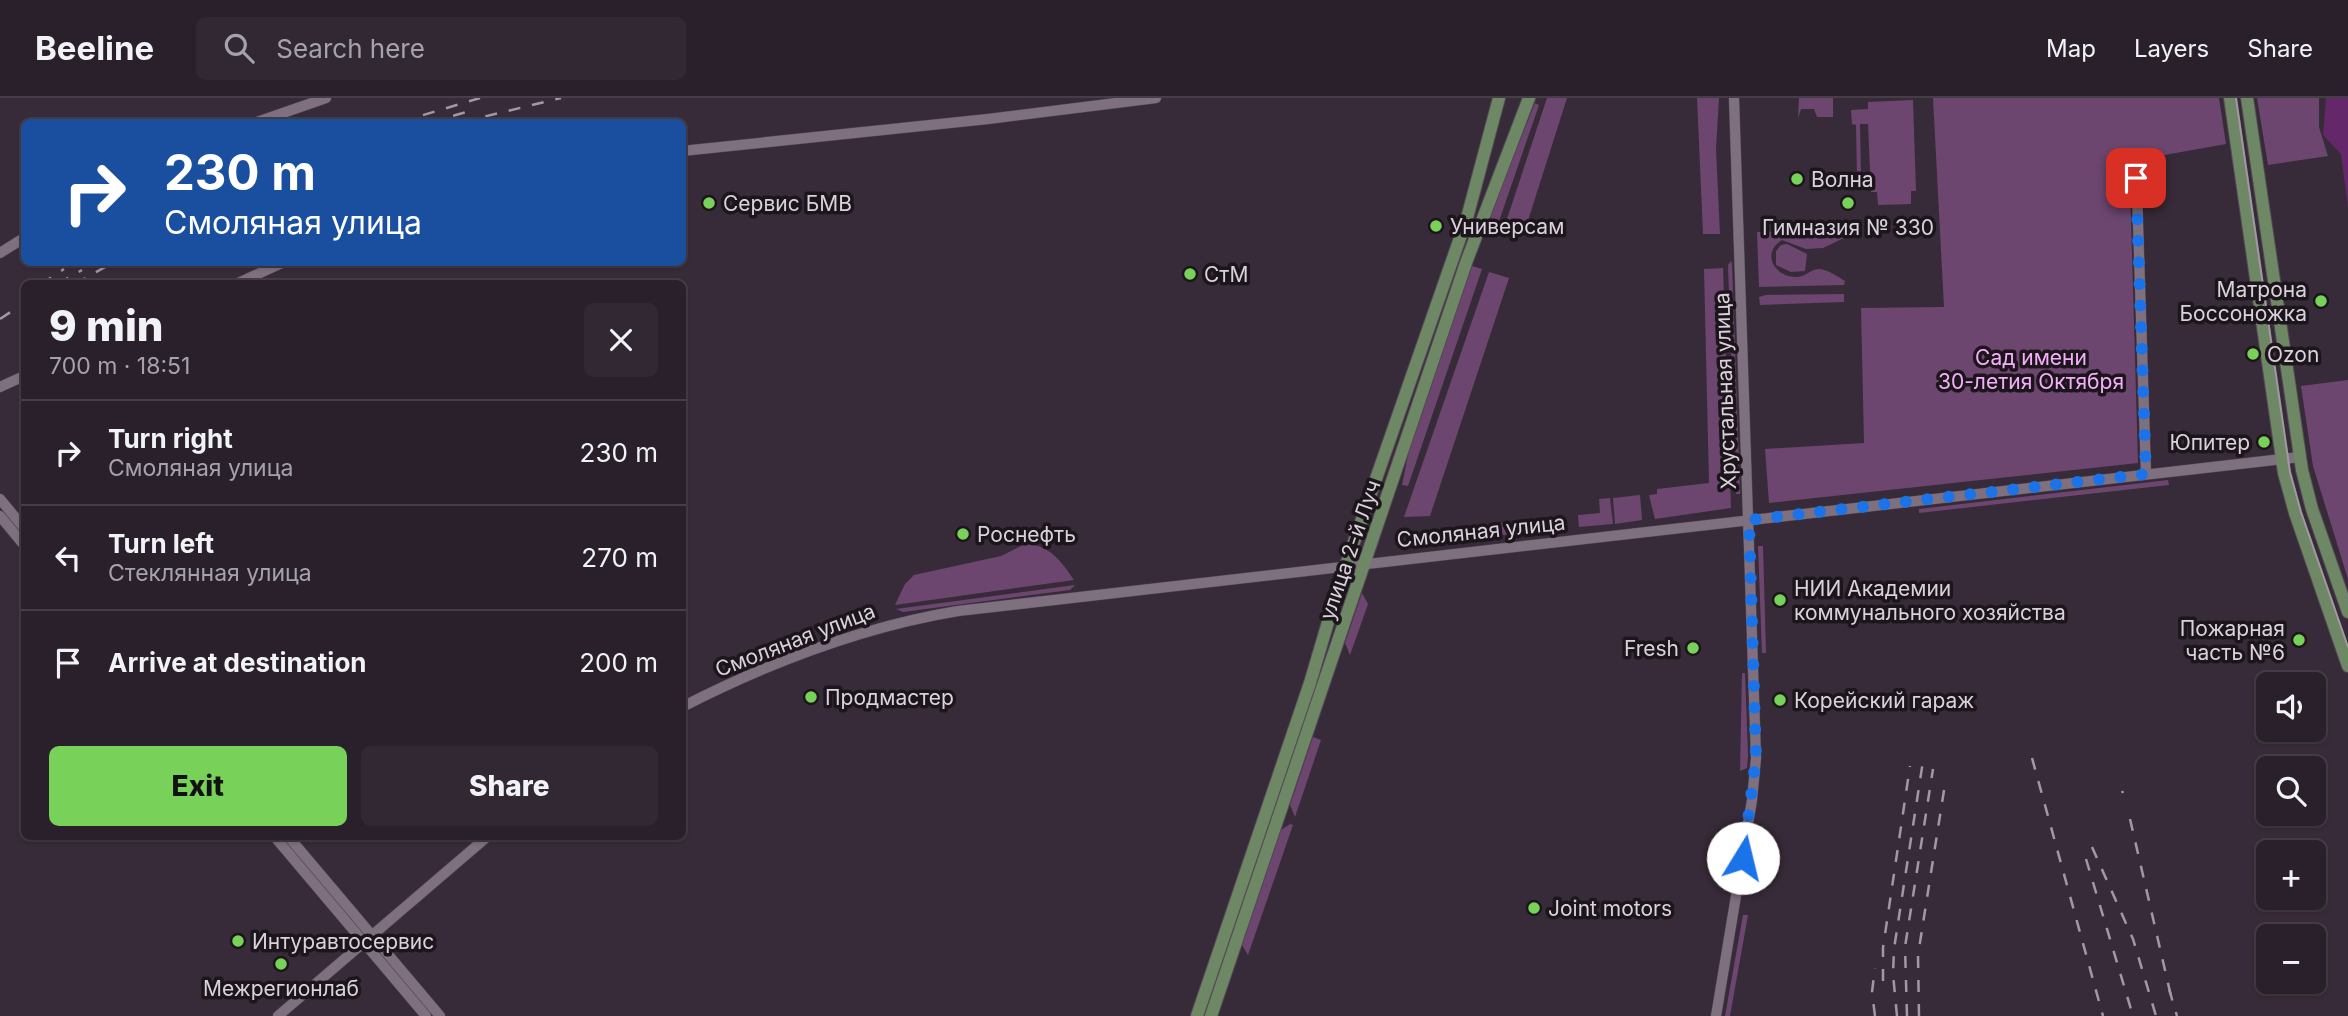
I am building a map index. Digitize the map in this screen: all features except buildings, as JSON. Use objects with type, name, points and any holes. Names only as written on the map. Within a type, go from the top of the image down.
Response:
[{"type":"main road","name":"улица 2-й Луч","points":[[1197,1016],[1467,218],[1499,98]]},
{"type":"main road","name":"улица 2-й Луч","points":[[1211,1016],[1467,260],[1529,98]]},
{"type":"main road","points":[[2230,98],[2282,458],[2295,513],[2348,666]]},
{"type":"main road","points":[[2247,98],[2300,457],[2312,509],[2348,612]]},
{"type":"street","points":[[266,119],[326,98]]},
{"type":"street","points":[[686,151],[975,121],[1156,98]]},
{"type":"street","name":"Хрустальная улица","points":[[1716,1016],[1755,768],[1734,98]]},
{"type":"street","points":[[2136,160],[2146,474]]},
{"type":"street","points":[[0,253],[21,240]]},
{"type":"street","points":[[245,280],[275,266]]},
{"type":"street","points":[[0,387],[21,377]]},
{"type":"street","name":"Смоляная улица","points":[[686,704],[743,677],[815,648],[914,619],[1008,605],[2300,457]]},
{"type":"street","points":[[0,499],[21,524]]},
{"type":"street","points":[[0,516],[21,541]]},
{"type":"street","points":[[278,840],[440,1016]]},
{"type":"street","points":[[291,840],[426,1016]]},
{"type":"street","points":[[278,1016],[483,840]]},
{"type":"green space","points":[[1547,98],[1567,98],[1525,230],[1505,225]]},
{"type":"green space","points":[[1697,98],[1719,98],[1716,149],[1720,234],[1703,234]]},
{"type":"green space","points":[[1799,98],[1833,98],[1833,117],[1817,117],[1814,109],[1801,109],[1798,118]]},
{"type":"green space","name":"Сад имени 30-летия Октября","points":[[1933,98],[2219,98],[2226,144],[2159,156],[2141,150],[2129,150],[2138,463],[1769,503],[1765,449],[1864,443],[1861,308],[1944,307]]},
{"type":"green space","points":[[2257,98],[2319,98],[2319,127],[2328,156],[2268,165]]},
{"type":"green space","points":[[1913,100],[1916,191],[1911,191],[1911,204],[1878,205],[1877,192],[1871,192],[1868,124],[1860,124],[1861,175],[1857,176],[1856,125],[1852,124],[1851,110],[1868,109],[1868,102]]},
{"type":"green space","points":[[1535,103],[1539,105],[1498,224],[1488,220]]},
{"type":"green space","points":[[1843,229],[1844,238],[1823,248],[1806,249],[1782,240],[1772,251],[1771,257],[1776,268],[1788,276],[1799,277],[1820,269],[1845,281],[1844,285],[1759,287],[1757,232]]},
{"type":"green space","points":[[1787,244],[1807,254],[1805,271],[1791,272],[1776,265],[1776,251],[1781,245]]},
{"type":"green space","points":[[1731,261],[1740,494],[1736,494],[1728,265]]},
{"type":"green space","points":[[1472,266],[1482,269],[1408,486],[1402,485],[1409,450]]},
{"type":"green space","points":[[1723,268],[1731,508],[1655,519],[1649,495],[1657,494],[1657,489],[1709,483],[1704,269]]},
{"type":"green space","points":[[1489,272],[1509,278],[1430,516],[1404,517]]},
{"type":"green space","points":[[1844,294],[1844,302],[1760,305],[1759,297],[1766,295]]},
{"type":"green space","points":[[2348,380],[2348,579],[2313,466],[2301,386]]},
{"type":"green space","points":[[2168,480],[2169,485],[1919,513],[1919,509]]},
{"type":"green space","points":[[1640,495],[1642,520],[1615,524],[1613,498]]},
{"type":"green space","points":[[1610,498],[1613,524],[1579,527],[1578,515],[1600,513],[1599,499]]},
{"type":"green space","points":[[1538,519],[1541,522],[1539,531],[1455,540],[1454,528]]},
{"type":"green space","points":[[1025,544],[1048,551],[1060,561],[1074,580],[895,605],[905,584],[914,575],[1001,556]]},
{"type":"green space","points":[[1758,546],[1763,546],[1766,653],[1762,653]]},
{"type":"green space","points":[[1075,585],[1070,590],[903,612],[896,609]]},
{"type":"green space","points":[[1362,593],[1368,604],[1350,655],[1345,643]]},
{"type":"green space","points":[[1742,673],[1745,673],[1748,755],[1747,768],[1740,771]]},
{"type":"green space","points":[[1313,737],[1321,740],[1295,817],[1290,805]]},
{"type":"green space","points":[[1293,825],[1248,955],[1242,945],[1281,830]]},
{"type":"green space","points":[[1743,915],[1748,915],[1730,1016],[1725,1016]]},
{"type":"shaded area","points":[[2326,98],[2348,98],[2348,208],[2341,154],[2323,135]]},
{"type":"tram line","points":[[2236,98],[2290,472],[2301,512],[2348,647]]},
{"type":"railway","points":[[410,119],[480,98]]},
{"type":"railway","points":[[474,119],[561,98]]},
{"type":"railway","points":[[441,119],[474,110]]},
{"type":"railway","points":[[82,280],[107,266]]},
{"type":"railway","points":[[47,280],[64,269]]},
{"type":"railway","points":[[65,280],[82,270]]},
{"type":"railway","points":[[0,319],[21,305]]},
{"type":"railway","points":[[2032,758],[2103,1016]]},
{"type":"railway","points":[[1897,1016],[1893,974],[1894,949],[1923,761]]},
{"type":"railway","points":[[1883,981],[1883,948],[1910,766]]},
{"type":"railway","points":[[1907,1016],[1905,947],[1933,769]]},
{"type":"railway","points":[[1919,1016],[1918,955],[1945,784]]},
{"type":"railway","points":[[2130,819],[2171,996]]},
{"type":"railway","points":[[2092,847],[2133,939],[2156,1016]]},
{"type":"railway","points":[[2086,859],[2133,1016]]},
{"type":"railway","points":[[1875,968],[1872,992],[1875,1016]]},
{"type":"railway","points":[[2169,989],[2177,1016]]},
{"type":"place","name":"Волна","points":[[1797,179]]},
{"type":"place","name":"Сервис БМВ","points":[[709,203]]},
{"type":"place","name":"Гимназия № 330","points":[[1848,203]]},
{"type":"place","name":"Универсам","points":[[1436,226]]},
{"type":"place","name":"СтМ","points":[[1190,274]]},
{"type":"place","name":"Матрона Боссоножка","points":[[2321,301]]},
{"type":"place","name":"Ozon","points":[[2253,354]]},
{"type":"place","name":"Юпитер","points":[[2264,442]]},
{"type":"place","name":"Роснефть","points":[[963,534]]},
{"type":"place","name":"НИИ Академии коммунального хозяйства","points":[[1780,600]]},
{"type":"place","name":"Пожарная часть №6","points":[[2299,640]]},
{"type":"place","name":"Fresh","points":[[1693,648]]},
{"type":"place","name":"Продмастер","points":[[811,697]]},
{"type":"place","name":"Корейский гараж","points":[[1780,700]]},
{"type":"place","name":"Joint motors","points":[[1534,908]]},
{"type":"place","name":"Интуравтосервис","points":[[238,941]]},
{"type":"place","name":"Межрегионлаб","points":[[281,964]]},
{"type":"route","points":[[1743,858],[1756,758],[1749,520],[2146,474],[2136,178]]}]
